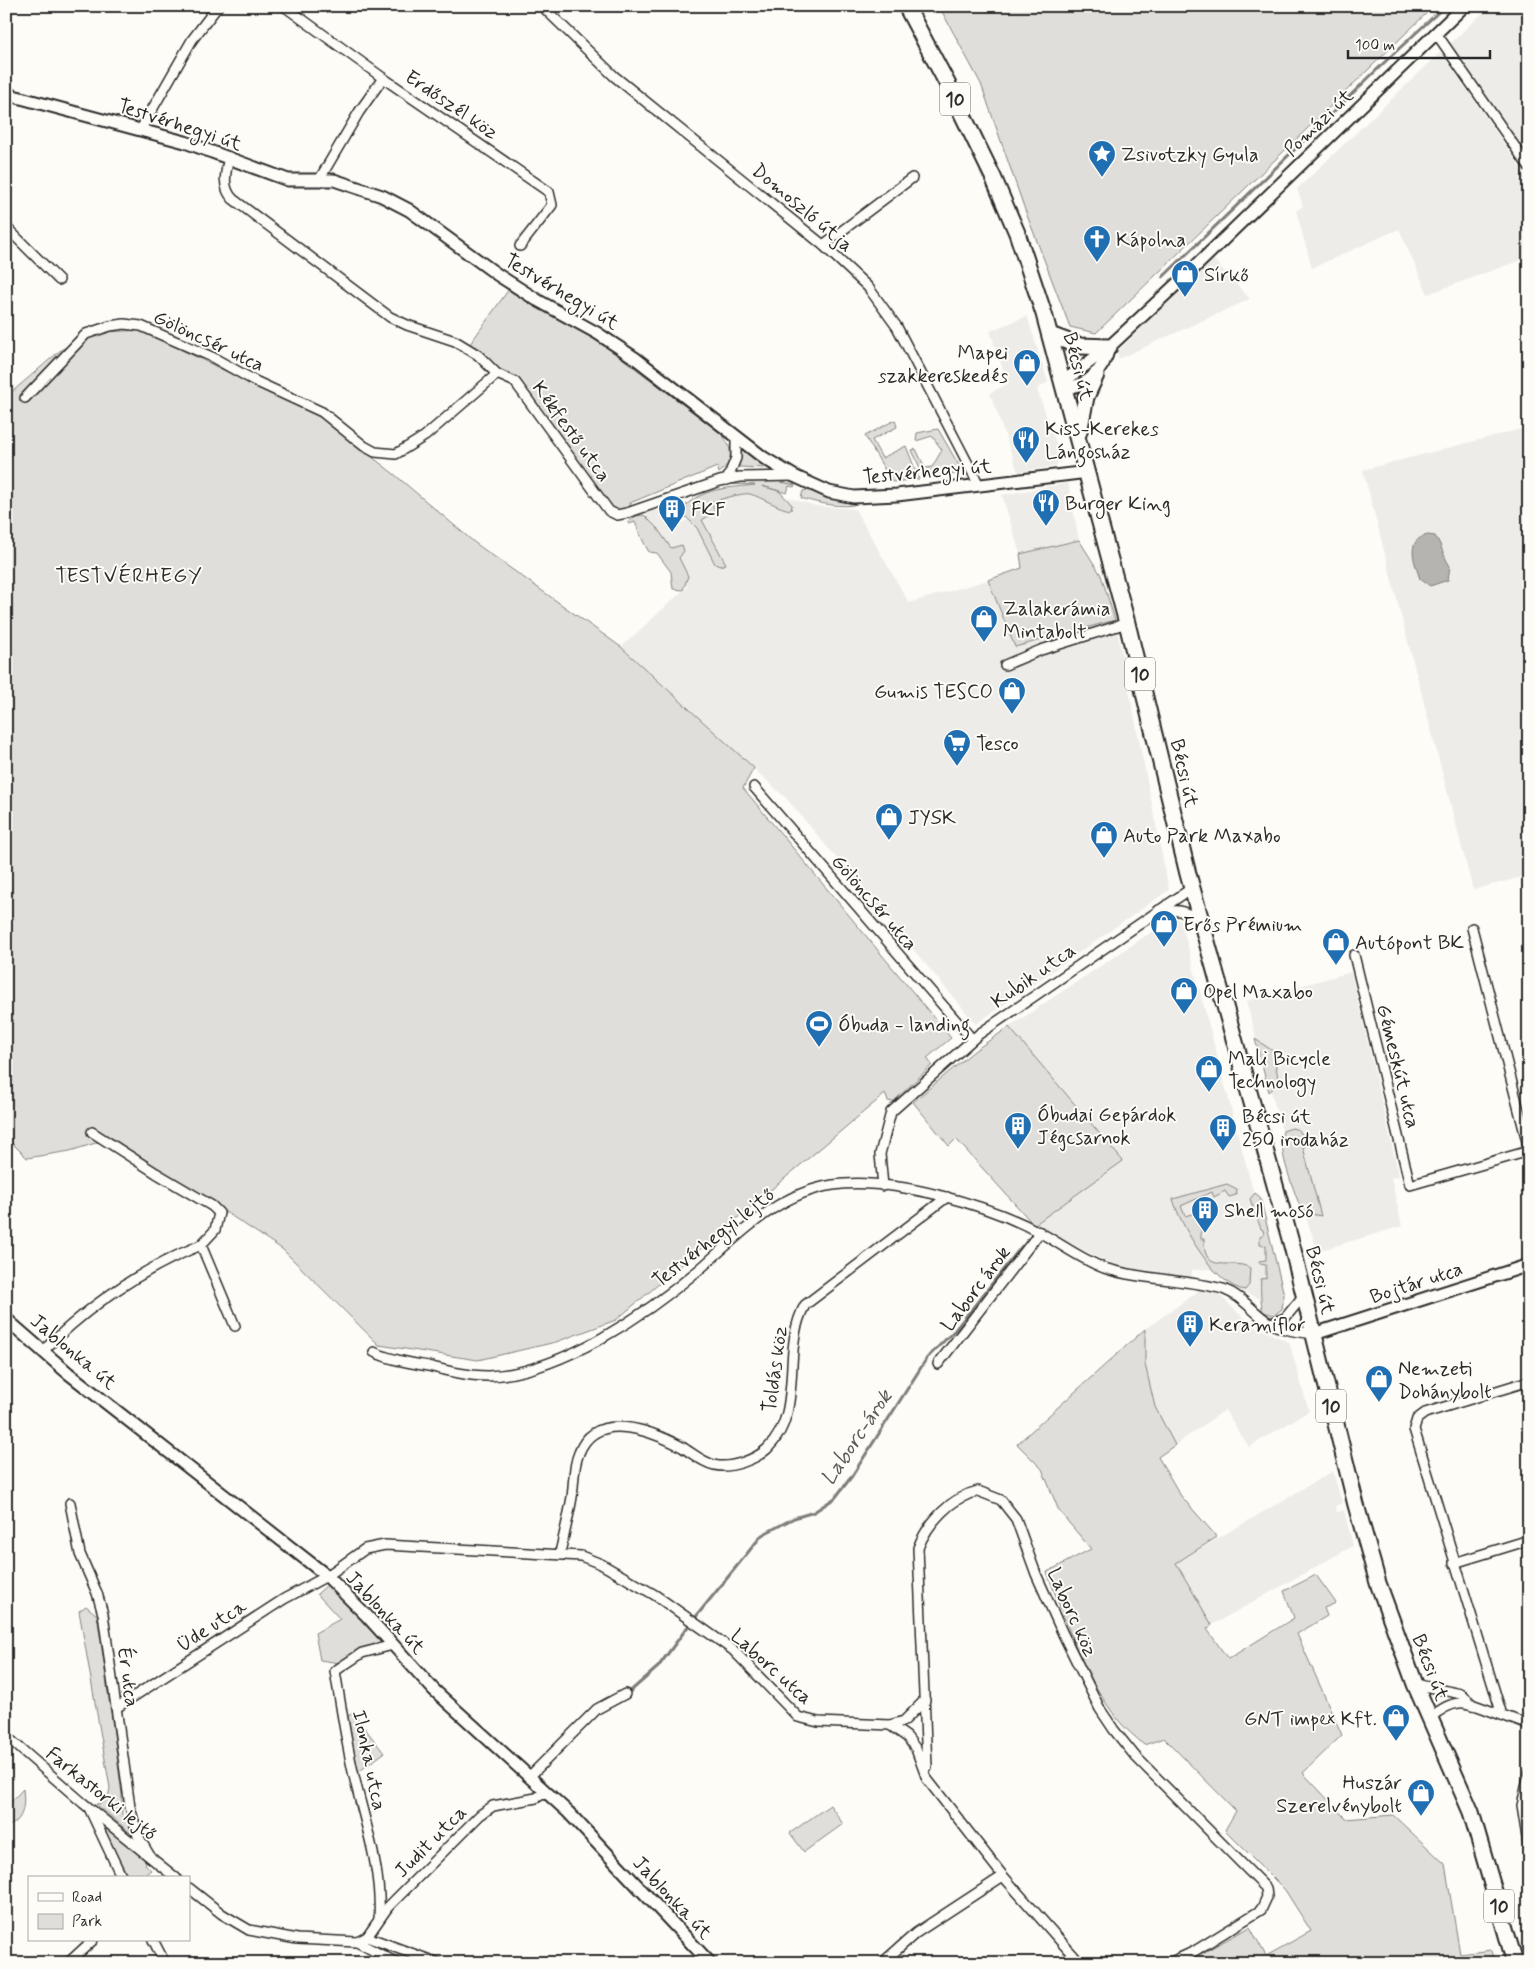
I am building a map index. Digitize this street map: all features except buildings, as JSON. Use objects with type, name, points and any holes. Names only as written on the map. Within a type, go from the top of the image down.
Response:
[{"type":"main road","name":"Bécsi út","points":[[906,6],[993,177],[1017,233],[1050,334],[1127,623],[1192,888],[1256,1113],[1378,1583],[1415,1684],[1471,1812],[1515,1963]]},
{"type":"main road","points":[[1050,334],[1080,346],[1109,348]]},
{"type":"main road","points":[[1078,436],[1091,369]]},
{"type":"street","points":[[141,130],[192,40],[218,6]]},
{"type":"street","name":"Erdőszél köz","points":[[284,6],[383,78],[549,192],[552,205],[520,246]]},
{"type":"street","name":"Domoszló útja","points":[[542,6],[614,76],[824,245],[868,287],[888,315],[979,485]]},
{"type":"street","name":"Pomázi út","points":[[1064,385],[1082,385],[1091,369],[1109,348],[1464,6]]},
{"type":"street","points":[[1436,33],[1529,168]]},
{"type":"street","points":[[319,180],[349,129],[383,78]]},
{"type":"street","name":"Testvérhegyi út","points":[[6,94],[197,146],[216,155],[229,156],[259,171],[288,180],[319,180],[350,184],[409,210],[498,275],[635,358],[736,438],[794,476],[829,492],[854,497],[897,495],[1088,472]]},
{"type":"street","name":"Kékfestő utca","points":[[229,156],[225,179],[226,192],[233,199],[385,313],[407,325],[460,343],[478,355],[497,374],[511,379],[518,386],[605,509],[614,514],[627,514],[740,477],[794,476]]},
{"type":"street","points":[[824,245],[912,178]]},
{"type":"street","points":[[6,227],[59,280]]},
{"type":"street","name":"Gölöncsér utca","points":[[25,398],[86,334],[110,326],[124,324],[142,326],[212,357],[255,381],[322,412],[364,446],[387,455],[396,454],[410,448],[497,374]]},
{"type":"street","points":[[1080,346],[1091,369]]},
{"type":"street","points":[[727,480],[735,465],[738,450],[736,438]]},
{"type":"street","points":[[1005,665],[1041,650],[1127,623]]},
{"type":"street","name":"Gölöncsér utca","points":[[754,787],[972,1039]]},
{"type":"street","name":"Kubik utca","points":[[883,1186],[880,1154],[891,1112],[972,1039],[1192,888]]},
{"type":"street","points":[[1159,910],[1180,911],[1200,918]]},
{"type":"street","points":[[1472,928],[1529,1150]]},
{"type":"street","name":"Gémeskút utca","points":[[1354,955],[1410,1184],[1529,1150]]},
{"type":"street","points":[[42,1352],[70,1324],[97,1304],[174,1256],[201,1245],[215,1230],[219,1213],[212,1206],[92,1132]]},
{"type":"street","name":"Testvérhegyi lejtő","points":[[374,1352],[422,1365],[477,1376],[500,1375],[540,1364],[589,1344],[641,1314],[669,1294],[779,1204],[829,1186],[852,1184],[883,1186],[947,1197],[992,1210],[1040,1232],[1105,1268],[1204,1284],[1223,1289],[1237,1295],[1271,1323],[1287,1330],[1314,1334]]},
{"type":"street","name":"Toldás köz","points":[[560,1553],[578,1454],[590,1436],[612,1427],[630,1427],[663,1438],[707,1462],[721,1466],[736,1464],[763,1452],[776,1438],[785,1420],[797,1329],[805,1306],[947,1197]]},
{"type":"street","name":"Laborc árok","points":[[938,1364],[1040,1232]]},
{"type":"street","points":[[201,1245],[235,1326]]},
{"type":"street","name":"Bojtár utca","points":[[1314,1334],[1529,1265]]},
{"type":"street","points":[[1271,1323],[1285,1318],[1304,1295]]},
{"type":"street","name":"Jablonka út","points":[[6,1318],[42,1352],[327,1576],[434,1690],[568,1812],[710,1963]]},
{"type":"street","points":[[1502,1715],[1415,1436],[1414,1423],[1425,1413],[1529,1381]]},
{"type":"street","name":"Laborc köz","points":[[927,1779],[918,1548],[928,1528],[953,1503],[969,1494],[982,1492],[1001,1500],[1016,1519],[1036,1574],[1056,1619],[1082,1674],[1114,1730],[1135,1756],[1266,1888],[1267,1897],[1261,1910],[1192,1952],[1169,1963]]},
{"type":"street","name":"Ér utca","points":[[70,1503],[80,1554],[97,1594],[103,1614],[130,1807],[138,1836],[150,1856]]},
{"type":"street","points":[[1454,1563],[1529,1540]]},
{"type":"street","name":"Laborc utca","points":[[327,1576],[365,1549],[385,1545],[560,1553],[592,1560],[656,1595],[733,1650],[798,1717],[818,1722],[890,1725]]},
{"type":"street","name":"Üde utca","points":[[116,1708],[284,1600],[327,1576]]},
{"type":"street","name":"Ilonka utca","points":[[379,1919],[380,1899],[374,1853],[353,1773],[335,1671],[362,1653],[393,1645]]},
{"type":"street","points":[[1415,1684],[1461,1694],[1473,1705]]},
{"type":"street","points":[[529,1777],[597,1709],[625,1694]]},
{"type":"street","points":[[890,1725],[904,1721],[925,1700]]},
{"type":"street","points":[[1430,1718],[1452,1703],[1462,1702],[1529,1725]]},
{"type":"street","points":[[890,1725],[912,1742],[923,1764],[927,1779],[1003,1876],[1080,1963]]},
{"type":"street","name":"Farkastorki lejtő","points":[[6,1736],[174,1876]]},
{"type":"street","points":[[1529,1773],[1522,1806],[1529,1850]]},
{"type":"street","name":"Judit utca","points":[[357,1942],[367,1937],[379,1919],[480,1815],[493,1806],[536,1798],[546,1792]]},
{"type":"street","points":[[89,1807],[121,1876]]},
{"type":"street","points":[[882,1963],[916,1932],[1003,1876]]},
{"type":"street","points":[[190,1889],[222,1914],[249,1930],[278,1936],[357,1942],[396,1963]]},
{"type":"street","points":[[367,1937],[438,1963]]},
{"type":"street","points":[[68,1963],[92,1942]]},
{"type":"street","points":[[154,1942],[165,1963]]},
{"type":"shaded area","points":[[1490,6],[1529,6],[1529,158],[1450,44]]},
{"type":"shaded area","points":[[1441,52],[1529,180],[1529,257],[1428,294],[1399,229],[1312,268],[1296,211],[1303,206],[1297,189]]},
{"type":"shaded area","points":[[1212,258],[1250,299],[1118,359],[1118,351]]},
{"type":"shaded area","points":[[1027,316],[1048,382],[1037,389],[1060,455],[1056,466],[1018,472],[990,393],[1008,384],[990,331]]},
{"type":"shaded area","points":[[1529,427],[1529,875],[1473,890],[1363,470]]},
{"type":"shaded area","points":[[1068,483],[1079,540],[1020,554],[1002,495]]},
{"type":"shaded area","points":[[753,487],[816,506],[855,509],[909,603],[988,580],[1015,647],[1115,620],[1169,890],[976,1024],[787,799],[621,647],[687,587],[645,513],[655,508],[663,508],[671,523],[674,521],[677,525],[695,516],[690,507]]},
{"type":"shaded area","points":[[1428,535],[1435,536],[1450,566],[1448,580],[1430,586],[1420,579],[1413,553],[1416,542]]},
{"type":"shaded area","points":[[1174,917],[1181,921],[1281,1295],[1271,1299],[1260,1299],[1236,1289],[1211,1269],[1192,1270],[1192,1278],[1119,1268],[1034,1225],[1123,1161],[1009,1027]]},
{"type":"shaded area","points":[[1351,972],[1399,1176],[1391,1178],[1402,1226],[1318,1251],[1307,1221],[1246,1001]]},
{"type":"shaded area","points":[[1200,1290],[1216,1292],[1250,1324],[1289,1342],[1309,1411],[1249,1447],[1225,1410],[1175,1445],[1155,1407],[1145,1364],[1145,1329]]},
{"type":"shaded area","points":[[1333,1471],[1342,1503],[1335,1506],[1337,1512],[1344,1510],[1353,1546],[1212,1625],[1176,1563]]},
{"type":"green space","points":[[939,6],[1434,6],[1096,333],[1070,327],[1025,210],[981,84]]},
{"type":"green space","points":[[509,289],[593,336],[719,432],[727,442],[730,453],[728,463],[724,468],[719,473],[717,467],[630,503],[631,507],[618,510],[611,509],[502,372],[470,344]]},
{"type":"green space","points":[[141,330],[322,418],[394,474],[475,543],[621,647],[754,768],[743,788],[951,1038],[927,1058],[932,1065],[893,1102],[888,1101],[885,1094],[616,1320],[556,1342],[478,1360],[379,1345],[282,1249],[112,1138],[70,1151],[27,1158],[6,1137],[6,397],[62,349],[106,332]]},
{"type":"green space","points":[[895,420],[897,427],[872,440],[882,458],[906,446],[919,479],[892,482],[865,436]]},
{"type":"green space","points":[[938,429],[961,469],[956,474],[924,477],[912,450],[916,449],[925,468],[932,467],[942,450],[932,436],[916,441],[917,433]]},
{"type":"green space","points":[[742,448],[766,466],[764,468],[739,467]]},
{"type":"green space","points":[[773,480],[795,485],[794,487],[789,486],[787,493],[762,486],[779,491],[792,505],[791,510],[781,508],[750,494],[737,495],[711,502],[715,512],[702,520],[726,564],[720,566],[715,564],[697,528],[685,516],[686,505],[710,492],[755,485],[726,484],[740,481]]},
{"type":"green space","points":[[807,490],[858,503],[838,506],[801,498],[803,491]]},
{"type":"green space","points":[[644,515],[657,528],[671,548],[682,545],[684,551],[679,558],[688,576],[683,590],[673,589],[671,572],[657,553],[649,552],[635,522],[629,524],[628,522],[636,516]]},
{"type":"green space","points":[[1079,540],[1101,575],[1115,620],[1015,647],[988,580],[1022,568],[1020,554]]},
{"type":"green space","points":[[1009,1027],[1123,1161],[1034,1225],[956,1139],[949,1146],[913,1102],[974,1051]]},
{"type":"green space","points":[[1255,1039],[1273,1051],[1279,1083],[1269,1092]]},
{"type":"green space","points":[[1292,1128],[1299,1130],[1304,1138],[1308,1137],[1310,1144],[1303,1147],[1321,1216],[1302,1212],[1291,1183],[1282,1149],[1282,1139],[1283,1131]]},
{"type":"green space","points":[[1227,1184],[1237,1189],[1236,1195],[1229,1197],[1225,1191],[1214,1197],[1212,1192],[1181,1206],[1185,1216],[1198,1212],[1201,1214],[1201,1239],[1204,1239],[1208,1258],[1220,1264],[1243,1265],[1250,1268],[1249,1285],[1245,1290],[1234,1286],[1222,1278],[1211,1267],[1183,1224],[1173,1199]]},
{"type":"green space","points":[[1255,1193],[1260,1197],[1284,1295],[1282,1309],[1274,1315],[1262,1310],[1261,1279],[1266,1278],[1266,1265],[1260,1264],[1259,1261],[1266,1260],[1266,1246],[1260,1244],[1260,1237],[1264,1235],[1263,1230],[1250,1199]]},
{"type":"green space","points":[[1145,1329],[1145,1364],[1155,1407],[1175,1445],[1158,1457],[1181,1496],[1217,1537],[1176,1563],[1212,1625],[1207,1629],[1228,1659],[1294,1618],[1284,1591],[1316,1575],[1336,1603],[1324,1608],[1327,1616],[1297,1634],[1342,1735],[1303,1773],[1346,1819],[1393,1815],[1445,1864],[1460,1954],[1491,1950],[1494,1963],[1184,1963],[1250,1927],[1266,1956],[1311,1931],[1285,1890],[1225,1830],[1236,1811],[1164,1738],[1144,1745],[1119,1721],[1096,1686],[1077,1649],[1047,1572],[1091,1549],[1059,1511],[1042,1469],[1017,1444]]},
{"type":"green space","points":[[327,1585],[384,1644],[340,1663],[320,1660],[315,1633],[340,1619],[317,1594]]},
{"type":"green space","points":[[86,1606],[97,1615],[122,1795],[122,1815],[134,1832],[133,1835],[96,1804],[106,1799],[110,1788],[79,1611]]},
{"type":"green space","points":[[353,1713],[384,1753],[357,1773],[348,1716]]},
{"type":"green space","points":[[23,1789],[24,1801],[20,1817],[12,1825],[6,1827],[6,1804],[8,1805]]},
{"type":"green space","points":[[830,1805],[843,1824],[804,1852],[790,1833]]},
{"type":"green space","points":[[104,1825],[111,1828],[146,1861],[145,1864],[151,1870],[143,1876],[128,1876],[102,1827]]},
{"type":"waterway","points":[[1163,277],[1445,6]]},
{"type":"waterway","name":"Laborc-árok","points":[[694,1619],[762,1535],[794,1518],[814,1512],[835,1498],[852,1476],[927,1358],[955,1330],[1022,1246]]},
{"type":"waterway","name":"Laborc-árok","points":[[626,1695],[658,1667],[689,1625]]},
{"type":"place","name":"Zsivotzky Gyula","points":[[1102,178]]},
{"type":"place","name":"Kápolna","points":[[1097,263]]},
{"type":"place","name":"Sírkő","points":[[1185,298]]},
{"type":"place","name":"Mapei szakkereskedés","points":[[1027,387]]},
{"type":"place","name":"Kiss-Kerekes Lángosház","points":[[1026,464]]},
{"type":"place","name":"Burger King","points":[[1046,527]]},
{"type":"place","name":"FKF","points":[[672,533]]},
{"type":"place","name":"Zalakerámia Mintabolt","points":[[984,643]]},
{"type":"place","name":"Gumis TESCO","points":[[1012,715]]},
{"type":"place","name":"Tesco","points":[[957,767]]},
{"type":"place","name":"JYSK","points":[[889,841]]},
{"type":"place","name":"Auto Park Maxabo","points":[[1104,859]]},
{"type":"place","name":"Erős Prémium","points":[[1164,948]]},
{"type":"place","name":"Autópont BK","points":[[1336,966]]},
{"type":"place","name":"Opel Maxabo","points":[[1184,1015]]},
{"type":"place","name":"Óbuda - landing","points":[[819,1048]]},
{"type":"place","name":"Mali Bicycle Technology","points":[[1209,1093]]},
{"type":"place","name":"Óbudai Gepárdok Jégcsarnok","points":[[1018,1150]]},
{"type":"place","name":"Bécsi út 250 irodaház","points":[[1223,1152]]},
{"type":"place","name":"Shell mosó","points":[[1205,1234]]},
{"type":"place","name":"Keramiflor","points":[[1190,1348]]},
{"type":"place","name":"Nemzeti Dohánybolt","points":[[1379,1403]]},
{"type":"place","name":"GNT impex Kft.","points":[[1396,1742]]},
{"type":"place","name":"Huszár Szerelvénybolt","points":[[1421,1817]]},
{"type":"district","name":"TESTVÉRHEGY","points":[[129,575]]}]
